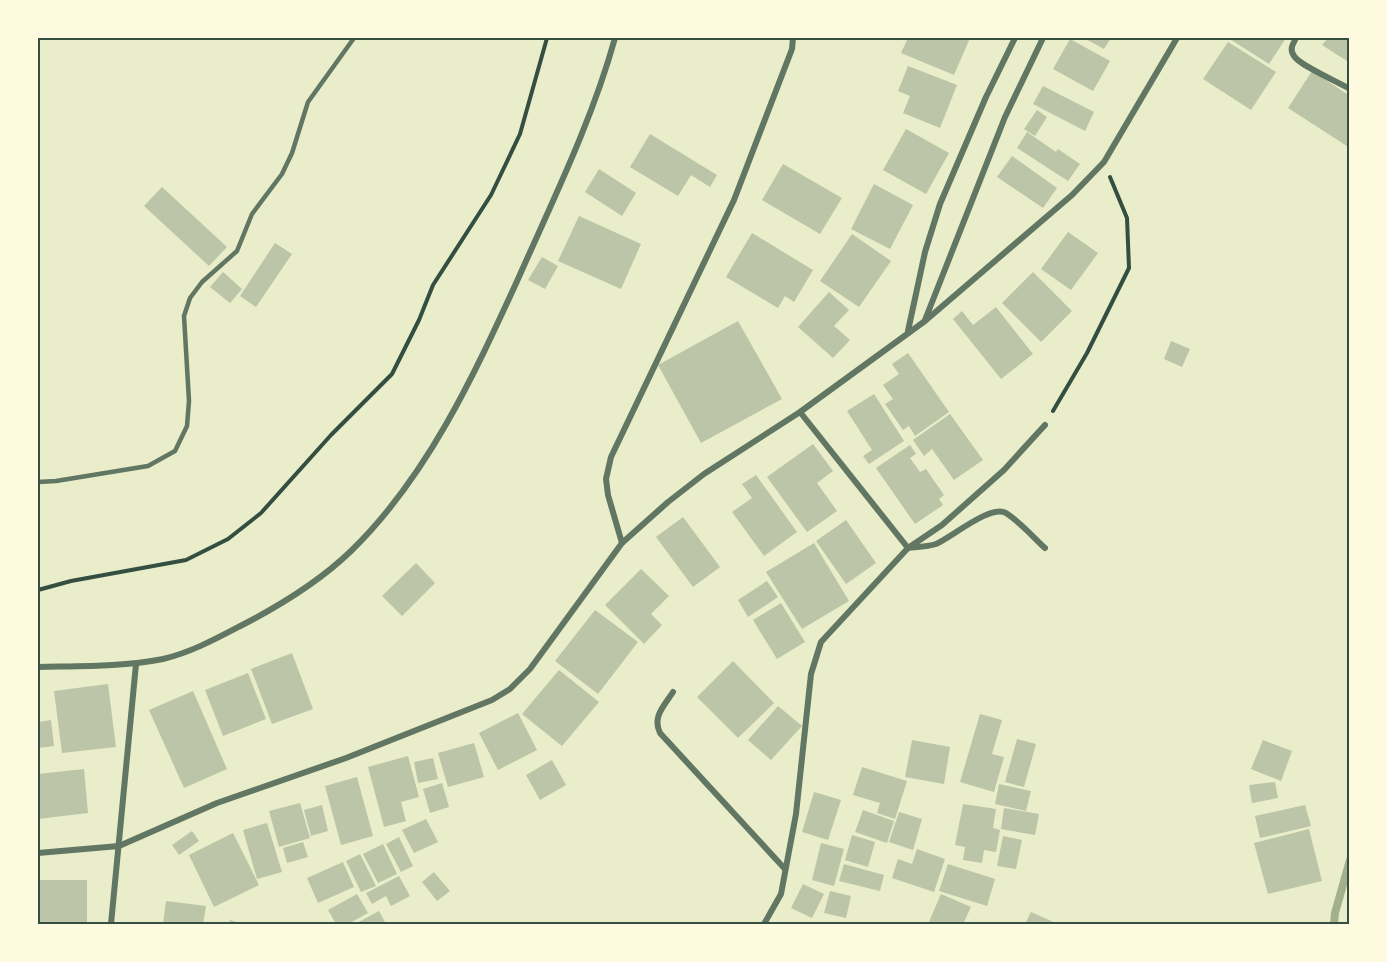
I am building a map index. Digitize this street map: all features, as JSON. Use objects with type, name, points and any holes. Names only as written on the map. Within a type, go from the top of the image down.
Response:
[{"type":"street","points":[[38,668],[135,664],[165,658],[195,648],[276,607],[313,582],[349,553],[380,522],[428,454],[481,360],[576,149],[615,38]]},
{"type":"street","points":[[622,543],[608,495],[606,479],[611,457],[734,200],[792,49],[793,38]]},
{"type":"street","points":[[908,331],[925,252],[940,204],[986,96],[1015,38]]},
{"type":"street","points":[[925,321],[1005,117],[1043,38]]},
{"type":"street","points":[[38,853],[119,846],[217,803],[346,758],[492,700],[510,688],[530,669],[622,543],[668,502],[704,474],[800,412],[908,331],[925,321],[1072,195],[1104,162],[1177,38]]},
{"type":"street","points":[[1296,38],[1291,47],[1293,55],[1299,62],[1350,89]]},
{"type":"street","points":[[800,412],[908,548]]},
{"type":"street","points":[[764,924],[781,894],[795,814],[811,674],[821,642],[908,548],[942,525],[1004,470],[1045,425]]},
{"type":"street","points":[[908,548],[933,545],[986,514],[996,511],[1005,512],[1045,548]]},
{"type":"street","points":[[111,924],[135,664]]},
{"type":"street","points":[[673,692],[656,718],[656,726],[660,733],[785,869]]},
{"type":"lane","points":[[38,482],[148,466],[174,451],[187,426],[189,401],[184,316],[190,298],[202,282],[237,251],[252,214],[282,174],[292,153],[308,102],[354,38]]},
{"type":"path","points":[[38,590],[71,581],[186,560],[228,539],[261,513],[331,435],[392,374],[419,320],[433,285],[491,195],[520,134],[547,38]]},
{"type":"path","points":[[1045,425],[1087,353],[1129,268],[1127,218],[1104,162]]},
{"type":"building","points":[[908,38],[970,38],[954,75],[901,53]]},
{"type":"building","points":[[1084,38],[1111,38],[1104,49]]},
{"type":"building","points":[[1228,38],[1286,38],[1269,64]]},
{"type":"building","points":[[1328,38],[1350,38],[1350,63],[1322,45]]},
{"type":"building","points":[[1070,39],[1110,61],[1093,91],[1053,69]]},
{"type":"building","points":[[1228,42],[1276,72],[1251,110],[1203,79]]},
{"type":"building","points":[[908,66],[957,85],[940,128],[903,113],[910,96],[898,91]]},
{"type":"building","points":[[1312,71],[1350,96],[1350,148],[1288,108]]},
{"type":"building","points":[[1043,86],[1094,112],[1085,131],[1033,104]]},
{"type":"building","points":[[1037,110],[1047,117],[1035,136],[1024,129]]},
{"type":"building","points":[[906,129],[949,153],[926,194],[883,170]]},
{"type":"building","points":[[1027,132],[1056,152],[1058,149],[1080,164],[1068,181],[1017,148]]},
{"type":"building","points":[[650,134],[717,175],[710,187],[691,175],[678,196],[630,167]]},
{"type":"building","points":[[1012,156],[1057,188],[1043,208],[997,177]]},
{"type":"building","points":[[783,164],[842,198],[820,234],[762,200]]},
{"type":"building","points":[[599,169],[636,193],[622,216],[585,192]]},
{"type":"building","points":[[874,184],[913,205],[890,249],[851,229]]},
{"type":"building","points":[[162,187],[227,247],[209,266],[144,206]]},
{"type":"building","points":[[579,216],[641,244],[621,289],[558,261]]},
{"type":"building","points":[[1068,232],[1098,253],[1071,290],[1041,269]]},
{"type":"building","points":[[752,233],[813,270],[794,302],[785,296],[778,308],[726,277]]},
{"type":"building","points":[[852,234],[891,261],[859,307],[820,281]]},
{"type":"building","points":[[275,243],[292,254],[256,307],[240,296]]},
{"type":"building","points":[[542,257],[558,266],[545,289],[528,280]]},
{"type":"building","points":[[223,272],[242,289],[230,303],[210,287]]},
{"type":"building","points":[[1033,272],[1072,311],[1041,342],[1002,303]]},
{"type":"building","points":[[829,292],[849,310],[834,326],[850,340],[833,358],[798,327]]},
{"type":"building","points":[[996,307],[1033,354],[1001,379],[953,319],[962,311],[973,325]]},
{"type":"building","points":[[738,321],[782,399],[701,443],[658,365]]},
{"type":"building","points":[[1171,341],[1190,349],[1182,367],[1164,359]]},
{"type":"building","points":[[908,353],[949,412],[915,436],[909,426],[903,430],[885,404],[893,399],[883,385],[899,374],[892,364]]},
{"type":"building","points":[[874,394],[904,441],[869,464],[863,456],[872,450],[847,411]]},
{"type":"building","points":[[950,414],[983,460],[954,480],[932,449],[924,456],[913,440]]},
{"type":"building","points":[[813,444],[833,471],[817,483],[837,511],[807,532],[767,477]]},
{"type":"building","points":[[910,445],[916,454],[910,458],[920,472],[926,469],[944,495],[939,499],[943,505],[915,524],[876,468]]},
{"type":"building","points":[[756,475],[797,532],[764,556],[732,512],[752,498],[742,484]]},
{"type":"building","points":[[683,517],[720,567],[693,587],[656,537]]},
{"type":"building","points":[[846,520],[876,563],[846,584],[816,541]]},
{"type":"building","points":[[814,543],[849,601],[802,629],[766,572]]},
{"type":"building","points":[[416,563],[435,583],[402,616],[382,596]]},
{"type":"building","points":[[641,569],[669,596],[651,614],[662,625],[644,644],[605,605]]},
{"type":"building","points":[[767,581],[778,597],[748,617],[738,600]]},
{"type":"building","points":[[781,603],[805,642],[777,659],[753,620]]},
{"type":"building","points":[[595,610],[638,642],[598,694],[555,661]]},
{"type":"building","points":[[292,653],[313,709],[272,724],[251,669]]},
{"type":"building","points":[[733,661],[774,703],[738,738],[697,697]]},
{"type":"building","points":[[559,670],[599,702],[562,746],[522,714]]},
{"type":"building","points":[[248,673],[266,719],[223,736],[205,690]]},
{"type":"building","points":[[108,684],[116,747],[62,753],[54,691]]},
{"type":"building","points":[[193,691],[227,769],[184,788],[149,710]]},
{"type":"building","points":[[778,706],[802,726],[771,760],[748,740]]},
{"type":"building","points":[[518,713],[537,750],[498,770],[479,733]]},
{"type":"building","points":[[980,714],[1002,720],[992,754],[1004,757],[994,792],[960,782]]},
{"type":"building","points":[[51,720],[54,746],[38,748],[38,722]]},
{"type":"building","points":[[1017,739],[1036,744],[1024,787],[1005,782]]},
{"type":"building","points":[[912,740],[950,747],[944,784],[905,777]]},
{"type":"building","points":[[1263,740],[1292,751],[1281,781],[1251,769]]},
{"type":"building","points":[[474,743],[484,777],[448,787],[438,753]]},
{"type":"building","points":[[408,756],[419,797],[401,802],[406,821],[384,827],[368,767]]},
{"type":"building","points":[[433,758],[438,779],[418,783],[414,762]]},
{"type":"building","points":[[552,760],[566,785],[540,800],[526,775]]},
{"type":"building","points":[[862,767],[907,781],[895,819],[877,813],[880,803],[853,795]]},
{"type":"building","points":[[84,769],[88,813],[38,819],[38,774]]},
{"type":"building","points":[[357,777],[373,836],[341,845],[325,786]]},
{"type":"building","points":[[1275,782],[1278,798],[1252,803],[1249,785]]},
{"type":"building","points":[[442,783],[449,807],[430,813],[423,789]]},
{"type":"building","points":[[999,784],[1031,791],[1026,811],[995,804]]},
{"type":"building","points":[[814,792],[841,800],[828,840],[802,832]]},
{"type":"building","points":[[300,803],[310,838],[279,847],[269,811]]},
{"type":"building","points":[[963,804],[996,809],[993,828],[1000,830],[996,852],[984,850],[982,863],[963,860],[965,847],[955,845]]},
{"type":"building","points":[[322,805],[328,831],[311,836],[304,810]]},
{"type":"building","points":[[1305,805],[1311,826],[1260,838],[1255,816]]},
{"type":"building","points":[[1004,808],[1039,814],[1035,835],[1001,829]]},
{"type":"building","points":[[863,810],[894,821],[887,843],[855,832]]},
{"type":"building","points":[[899,812],[922,819],[913,850],[889,842]]},
{"type":"building","points":[[426,819],[438,842],[414,853],[402,830]]},
{"type":"building","points":[[267,823],[282,872],[257,879],[243,830]]},
{"type":"building","points":[[1309,829],[1322,881],[1268,894],[1254,843]]},
{"type":"building","points":[[192,831],[199,841],[179,855],[172,845]]},
{"type":"building","points":[[233,833],[259,885],[214,907],[189,855]]},
{"type":"building","points":[[852,835],[875,842],[868,867],[845,860]]},
{"type":"building","points":[[1003,836],[1022,840],[1016,869],[997,866]]},
{"type":"building","points":[[399,837],[413,866],[401,872],[386,844]]},
{"type":"building","points":[[303,842],[308,857],[287,863],[283,848]]},
{"type":"building","points":[[821,843],[844,849],[834,886],[812,880]]},
{"type":"building","points":[[383,844],[397,874],[378,883],[363,854]]},
{"type":"building","points":[[917,849],[945,859],[934,892],[892,878],[898,859],[912,864]]},
{"type":"building","points":[[360,854],[376,886],[361,892],[346,861]]},
{"type":"building","points":[[343,862],[354,887],[318,903],[307,878]]},
{"type":"building","points":[[844,864],[884,875],[880,891],[839,881]]},
{"type":"building","points":[[948,864],[995,879],[987,906],[939,891]]},
{"type":"building","points":[[434,872],[450,891],[437,901],[422,882]]},
{"type":"building","points":[[399,876],[410,896],[391,906],[386,896],[372,904],[366,893]]},
{"type":"building","points":[[38,880],[87,880],[87,924],[38,924]]},
{"type":"building","points":[[803,884],[824,894],[812,918],[791,908]]},
{"type":"building","points":[[830,891],[851,896],[846,918],[824,913]]},
{"type":"building","points":[[357,894],[368,913],[348,924],[336,924],[328,910]]},
{"type":"building","points":[[941,894],[971,907],[963,924],[928,924]]},
{"type":"building","points":[[166,901],[206,906],[203,924],[163,924]]},
{"type":"building","points":[[379,911],[386,924],[355,924]]},
{"type":"building","points":[[1031,912],[1058,924],[1025,924]]},
{"type":"building","points":[[230,920],[244,924],[229,924]]},
{"type":"waterway","points":[[1334,924],[1350,860]]}]
